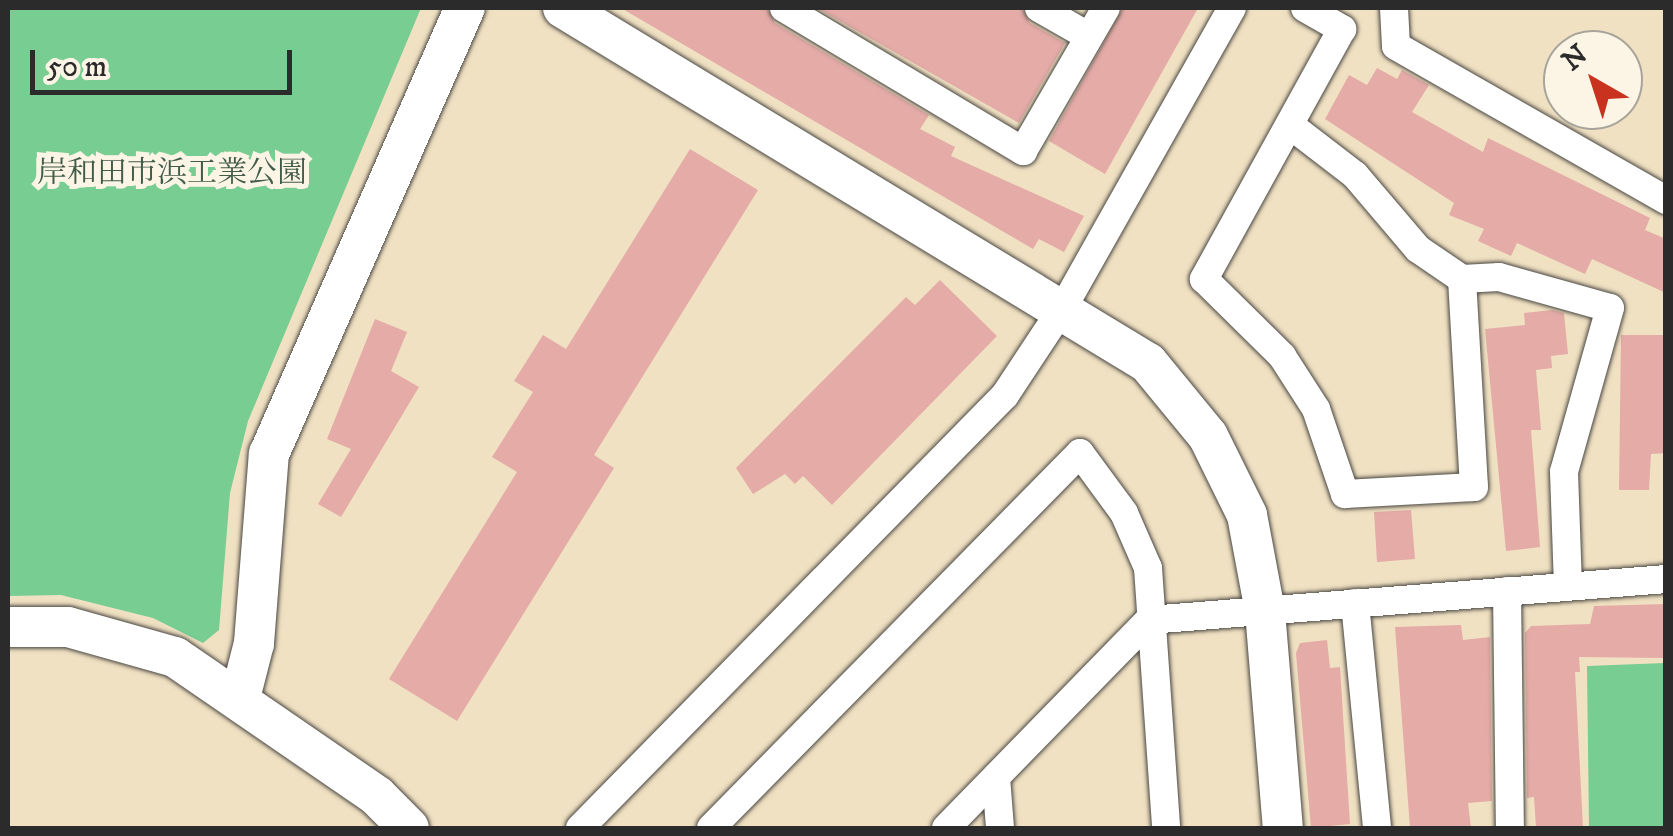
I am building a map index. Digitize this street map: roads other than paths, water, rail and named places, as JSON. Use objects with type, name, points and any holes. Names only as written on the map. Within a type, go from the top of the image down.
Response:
[{"type":"street","points":[[240,698],[254,643],[270,454],[465,8]]},
{"type":"street","points":[[562,8],[608,17],[920,226],[1064,306],[1148,363],[1208,436],[1248,515],[1265,610],[1283,828]]},
{"type":"street","points":[[784,8],[1023,151],[1106,8]]},
{"type":"street","points":[[1040,8],[1088,36]]},
{"type":"street","points":[[582,828],[1006,395],[1064,306],[1232,8]]},
{"type":"street","points":[[1306,8],[1342,29],[1204,280],[1282,356],[1316,410],[1345,494],[1474,487],[1462,279]]},
{"type":"street","points":[[1394,8],[1396,46],[1666,200]]},
{"type":"street","points":[[1290,126],[1355,175],[1418,250],[1462,279],[1498,277],[1610,308],[1564,472],[1568,586]]},
{"type":"street","points":[[711,828],[1080,454],[1124,513],[1148,568],[1166,828]]},
{"type":"street","points":[[946,828],[1149,620],[1666,579]]},
{"type":"street","points":[[1507,591],[1510,828]]},
{"type":"street","points":[[1356,604],[1376,828]]},
{"type":"street","points":[[8,628],[68,627],[122,638],[174,657],[240,698],[377,796],[409,828]]},
{"type":"street","points":[[996,778],[1000,828]]},
{"type":"park label","name":"岸和田市浜工業公園","points":[[172,174]]}]
